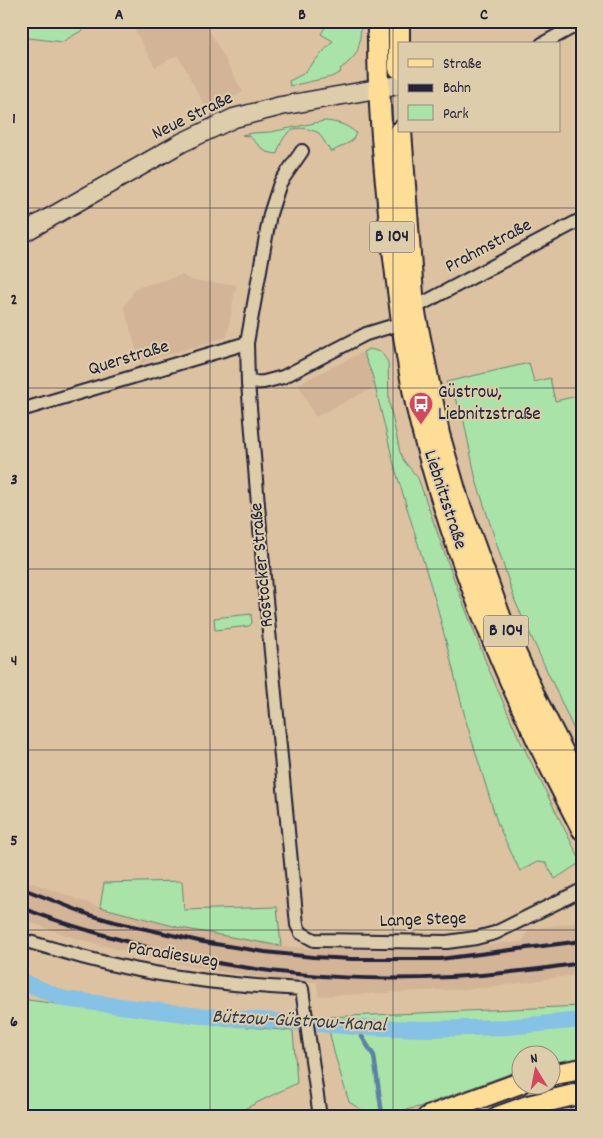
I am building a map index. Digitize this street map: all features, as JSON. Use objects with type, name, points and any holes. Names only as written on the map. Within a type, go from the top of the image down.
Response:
[{"type":"main road","name":"B 104","points":[[378,21],[379,88]]},
{"type":"main road","points":[[399,21],[399,42]]},
{"type":"main road","name":"Neue Straße","points":[[21,234],[181,144],[234,118],[281,106],[398,85]]},
{"type":"main road","name":"Liebnitzstraße","points":[[379,88],[391,230],[408,316],[436,419],[467,524],[504,627],[536,698],[582,789]]},
{"type":"main road","name":"Liebnitzstraße","points":[[401,132],[408,316],[421,425],[460,551],[497,651],[533,731],[582,829]]},
{"type":"main road","points":[[560,1073],[582,1069]]},
{"type":"main road","points":[[428,1117],[510,1087]]},
{"type":"main road","points":[[498,1117],[528,1106],[582,1093]]},
{"type":"street","points":[[546,42],[582,22]]},
{"type":"street","name":"Rostocker Straße","points":[[302,151],[280,183],[270,214],[247,343],[248,383],[297,924],[301,933],[314,940]]},
{"type":"street","name":"Prahmstraße","points":[[248,383],[264,382],[283,377],[366,334],[408,316],[582,219]]},
{"type":"street","name":"Querstraße","points":[[21,410],[247,343]]},
{"type":"street","name":"Lange Stege","points":[[314,940],[447,942],[476,938],[495,933],[582,890]]},
{"type":"street","name":"Paradiesweg","points":[[21,939],[104,964],[178,978],[256,987],[302,989],[320,1117]]},
{"type":"shaded area","points":[[130,21],[204,21],[243,92],[208,112],[178,55],[155,67]]},
{"type":"shaded area","points":[[182,275],[190,280],[236,285],[227,337],[140,363],[124,307],[136,288]]},
{"type":"shaded area","points":[[363,352],[375,387],[315,417],[298,384]]},
{"type":"shaded area","points":[[21,879],[100,907],[181,928],[281,946],[319,949],[436,950],[522,942],[529,929],[582,922],[582,974],[486,988],[318,996],[317,982],[287,981],[215,971],[146,957],[68,936],[21,919]]},
{"type":"green space","points":[[21,21],[98,21],[62,42],[21,37]]},
{"type":"green space","points":[[329,21],[361,21],[356,54],[340,69],[341,72],[331,77],[290,86],[289,81],[303,74],[333,41],[321,34]]},
{"type":"green space","points":[[324,121],[349,127],[356,133],[352,141],[331,152],[319,133],[297,128],[292,130],[283,139],[277,154],[266,152],[249,136],[242,135],[271,132]]},
{"type":"green space","points":[[369,349],[381,352],[388,362],[389,402],[400,452],[404,461],[418,478],[487,665],[517,734],[581,862],[555,879],[546,863],[537,862],[520,871],[498,825],[466,721],[437,606],[394,465],[372,374],[363,352]]},
{"type":"green space","points":[[529,363],[534,382],[550,378],[555,401],[582,395],[582,747],[515,601],[476,480],[462,412],[446,382]]},
{"type":"green space","points":[[251,614],[252,623],[249,626],[215,630],[214,618]]},
{"type":"green space","points":[[182,881],[184,910],[277,907],[281,946],[181,928],[100,907],[104,883]]},
{"type":"green space","points":[[21,999],[192,1022],[293,1031],[297,1083],[228,1117],[21,1117]]},
{"type":"green space","points":[[582,1006],[582,1059],[560,1063],[560,1046],[510,1046],[510,1074],[419,1107],[373,1117],[349,1102],[326,1017]]},
{"type":"waterway","name":"Bützow-Güstrow-Kanal","points":[[21,981],[64,999],[192,1015],[356,1027],[426,1029],[508,1027],[582,1020]]},
{"type":"waterway","points":[[356,1027],[374,1056],[382,1114]]},
{"type":"railway","points":[[21,888],[90,915],[115,922],[203,942],[265,952],[313,957],[440,959],[582,941]]},
{"type":"railway","points":[[21,907],[66,924],[169,953],[228,965],[286,973],[403,978],[522,971],[582,963]]},
{"type":"place","name":"Güstrow, Liebnitzstraße","points":[[421,425]]}]
